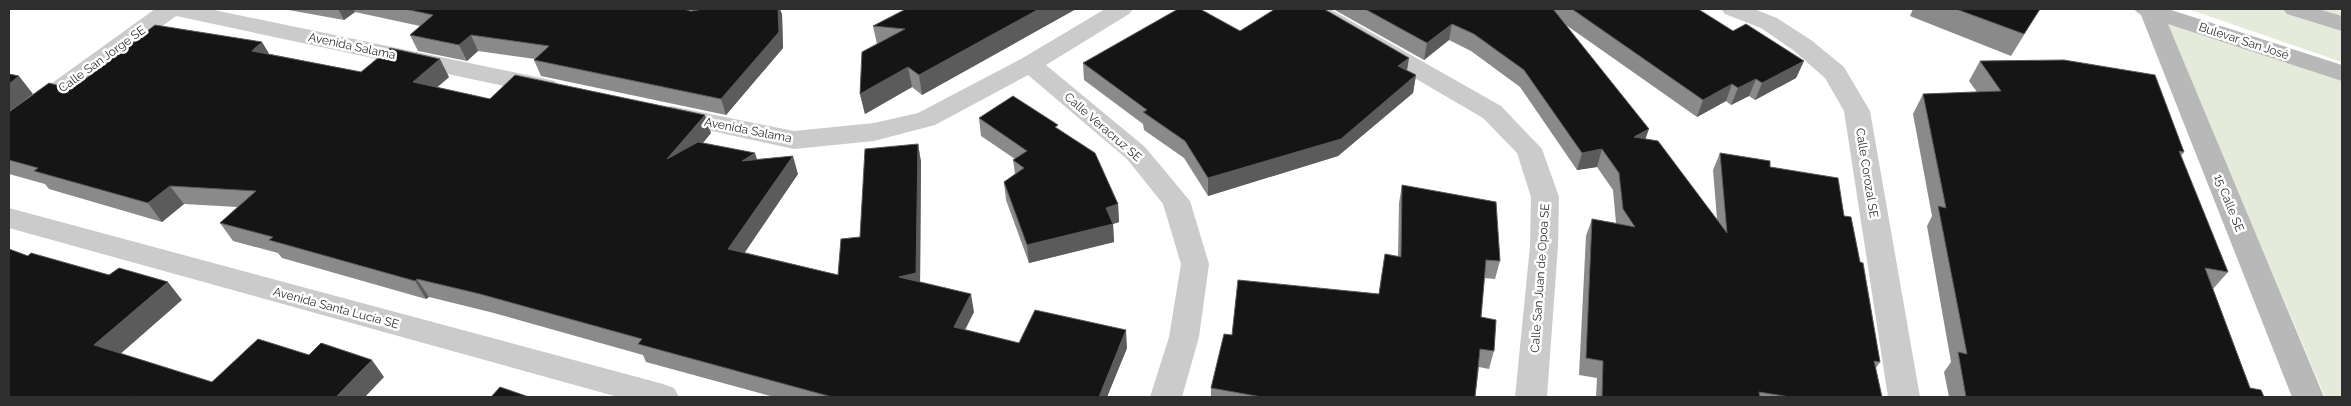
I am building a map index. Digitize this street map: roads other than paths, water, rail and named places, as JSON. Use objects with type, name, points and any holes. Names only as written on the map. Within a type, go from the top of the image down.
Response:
[{"type":"street","name":"Calle San Jorge SE","points":[[9,126],[170,9]]},
{"type":"street","name":"Avenida Salama","points":[[176,9],[572,93]]},
{"type":"street","name":"Avenida Salama","points":[[649,109],[794,140],[874,132],[926,119],[1030,64],[1120,9]]},
{"type":"street","name":"Calle San Juan de Opoa SE","points":[[1313,9],[1492,112],[1529,149],[1545,197],[1544,246],[1531,397]]},
{"type":"street","name":"Calle Corozal SE","points":[[1733,9],[1769,23],[1802,45],[1835,73],[1857,111],[1904,397]]},
{"type":"street","name":"Bulevar San José","points":[[2149,9],[2342,73]]},
{"type":"street","name":"15 Calle SE","points":[[2149,9],[2308,397]]},
{"type":"street","points":[[2295,9],[2342,24]]},
{"type":"street","name":"Calle Veracruz SE","points":[[1030,64],[1136,153],[1176,201],[1195,264],[1184,337],[1166,397]]},
{"type":"street","name":"Avenida Santa Lucía SE","points":[[9,218],[663,397]]}]
